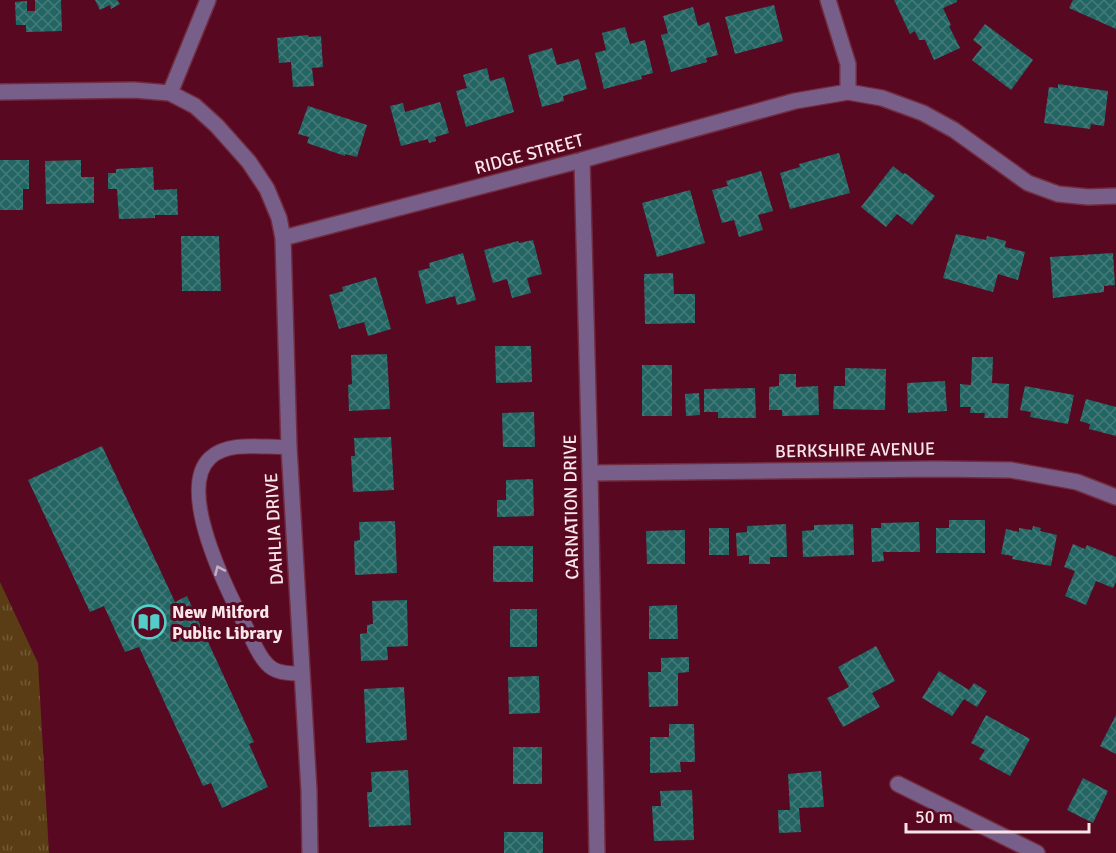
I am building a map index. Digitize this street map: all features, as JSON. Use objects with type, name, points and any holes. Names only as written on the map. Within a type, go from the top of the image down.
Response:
[{"type":"street","points":[[170,93],[208,0]]},
{"type":"street","points":[[828,0],[848,64],[848,92]]},
{"type":"street","points":[[0,92],[134,90],[170,93],[195,106],[218,126],[249,162],[267,189],[279,218],[283,238]]},
{"type":"street","name":"RIDGE STREET","points":[[283,238],[582,160],[795,101],[848,92],[882,98],[923,113],[954,130],[1028,183],[1058,194],[1088,197],[1116,196]]},
{"type":"street","name":"CARNATION DRIVE","points":[[582,160],[591,473],[597,853]]},
{"type":"street","name":"DAHLIA DRIVE","points":[[283,238],[289,447],[309,791],[310,853]]},
{"type":"street","name":"BERKSHIRE AVENUE","points":[[591,473],[1011,470],[1077,482],[1116,497]]},
{"type":"street","points":[[898,783],[1037,853]]},
{"type":"lane","points":[[289,447],[234,447],[208,459],[202,471],[199,486],[200,513],[204,533],[235,607],[261,655],[268,665],[278,671],[302,674]]},
{"type":"green space","points":[[0,582],[38,663],[49,853],[0,853]]},
{"type":"building","points":[[35,0],[61,0],[62,31],[26,32],[26,25],[16,25],[15,2],[27,1],[27,11],[35,11]]},
{"type":"building","points":[[95,0],[117,0],[120,4],[111,9],[110,5],[100,10]]},
{"type":"building","points":[[894,0],[957,0],[943,8],[960,48],[934,60],[925,40],[919,40],[915,31],[910,34]]},
{"type":"building","points":[[1073,0],[1116,0],[1116,29],[1069,8]]},
{"type":"building","points":[[774,5],[783,41],[735,54],[725,17]]},
{"type":"building","points":[[693,7],[698,26],[709,22],[718,55],[706,58],[707,62],[671,72],[661,35],[668,33],[663,16]]},
{"type":"building","points":[[985,24],[1033,60],[1011,90],[972,60],[982,47],[973,40]]},
{"type":"building","points":[[625,27],[630,44],[645,40],[653,73],[641,76],[642,79],[604,89],[595,53],[606,50],[602,33]]},
{"type":"building","points":[[308,35],[309,37],[321,36],[323,67],[312,68],[314,86],[293,87],[291,62],[279,63],[277,38]]},
{"type":"building","points":[[552,48],[557,65],[579,59],[587,89],[563,96],[564,101],[542,107],[528,55]]},
{"type":"building","points":[[487,68],[490,81],[504,77],[514,112],[466,127],[456,91],[467,88],[463,75]]},
{"type":"building","points":[[1058,84],[1108,91],[1104,126],[1091,124],[1090,129],[1044,123],[1049,87],[1058,88]]},
{"type":"building","points":[[440,102],[449,133],[435,137],[436,141],[429,143],[428,139],[401,146],[390,106],[403,103],[405,112]]},
{"type":"building","points":[[308,106],[367,125],[357,157],[345,154],[345,156],[307,143],[309,137],[298,134]]},
{"type":"building","points":[[839,153],[850,193],[790,209],[780,173],[800,167],[799,164]]},
{"type":"building","points":[[0,160],[29,160],[29,189],[23,189],[23,210],[0,210]]},
{"type":"building","points":[[81,160],[81,177],[94,177],[94,203],[46,204],[45,161]]},
{"type":"building","points":[[893,166],[935,196],[912,225],[897,214],[886,227],[861,207]]},
{"type":"building","points":[[153,167],[154,190],[177,189],[178,215],[119,219],[117,189],[108,189],[108,173],[116,173],[116,169]]},
{"type":"building","points":[[761,171],[773,211],[758,215],[763,230],[739,237],[734,220],[722,223],[712,190],[728,186],[726,181]]},
{"type":"building","points":[[690,190],[705,243],[657,257],[642,203]]},
{"type":"building","points":[[956,234],[986,240],[987,236],[1006,241],[1005,247],[1025,252],[1018,280],[998,274],[993,292],[943,278]]},
{"type":"building","points":[[181,236],[219,236],[221,291],[182,291]]},
{"type":"building","points":[[533,240],[542,274],[527,278],[531,293],[512,298],[507,279],[493,283],[484,250],[518,241],[519,243]]},
{"type":"building","points":[[463,253],[476,300],[457,305],[455,296],[426,304],[418,271],[430,268],[429,263]]},
{"type":"building","points":[[1113,253],[1115,285],[1104,286],[1104,292],[1053,298],[1050,257]]},
{"type":"building","points":[[673,273],[674,294],[695,294],[695,323],[645,324],[644,274]]},
{"type":"building","points":[[376,277],[391,329],[368,336],[364,322],[339,329],[329,295],[343,291],[342,287]]},
{"type":"building","points":[[495,346],[531,346],[532,382],[496,383]]},
{"type":"building","points":[[387,354],[390,409],[349,411],[348,385],[352,384],[351,355]]},
{"type":"building","points":[[972,357],[993,357],[992,383],[1009,384],[1008,418],[984,418],[985,413],[970,413],[971,407],[960,407],[960,384],[971,385]]},
{"type":"building","points":[[642,365],[672,365],[672,416],[642,416]]},
{"type":"building","points":[[845,368],[886,369],[885,410],[833,409],[834,386],[845,386]]},
{"type":"building","points":[[779,374],[796,374],[796,387],[818,386],[819,415],[782,416],[782,410],[769,410],[769,387],[779,386]]},
{"type":"building","points":[[945,381],[947,411],[908,413],[907,383]]},
{"type":"building","points":[[1025,386],[1074,395],[1068,424],[1030,417],[1031,412],[1020,410]]},
{"type":"building","points":[[755,388],[756,418],[718,418],[718,412],[704,412],[704,389]]},
{"type":"building","points":[[699,393],[700,415],[686,416],[685,394]]},
{"type":"building","points":[[1086,399],[1116,407],[1116,436],[1089,429],[1090,424],[1080,421]]},
{"type":"building","points":[[534,412],[535,447],[503,447],[502,413]]},
{"type":"building","points":[[391,437],[394,490],[353,492],[351,456],[355,456],[354,438]]},
{"type":"building","name":"New Milford Public Library","points":[[102,446],[175,602],[187,596],[254,742],[249,744],[268,787],[222,808],[211,783],[203,786],[139,647],[125,652],[104,606],[90,612],[28,480]]},
{"type":"building","points":[[533,479],[534,516],[497,517],[497,500],[506,500],[506,480]]},
{"type":"building","points":[[949,520],[985,520],[985,553],[936,553],[936,528],[949,528]]},
{"type":"building","points":[[395,521],[397,573],[355,575],[354,541],[360,540],[359,522]]},
{"type":"building","points":[[919,522],[920,552],[883,552],[884,561],[872,562],[871,528],[881,528],[881,523]]},
{"type":"building","points":[[786,524],[787,557],[770,557],[770,564],[749,564],[749,555],[737,556],[736,533],[747,532],[747,526]]},
{"type":"building","points":[[853,524],[854,555],[803,557],[802,531],[814,530],[814,525]]},
{"type":"building","points":[[1033,526],[1041,528],[1040,531],[1057,535],[1051,566],[1012,559],[1013,556],[1001,554],[1006,529],[1019,532],[1019,528],[1032,530]]},
{"type":"building","points":[[709,528],[729,528],[729,555],[709,555]]},
{"type":"building","points":[[685,530],[685,564],[647,564],[646,531]]},
{"type":"building","points":[[1073,544],[1085,549],[1087,545],[1116,557],[1116,582],[1113,588],[1096,581],[1086,605],[1065,596],[1075,571],[1064,567]]},
{"type":"building","points":[[493,546],[533,546],[533,582],[493,582]]},
{"type":"building","points":[[407,600],[408,646],[387,647],[388,660],[361,661],[360,634],[367,633],[367,625],[373,624],[372,601]]},
{"type":"building","points":[[677,605],[678,639],[649,639],[649,606]]},
{"type":"building","points":[[510,609],[537,609],[537,647],[510,647]]},
{"type":"building","points":[[876,646],[895,681],[872,693],[880,707],[843,727],[827,698],[849,687],[838,667]]},
{"type":"building","points":[[689,657],[689,672],[678,673],[678,706],[649,707],[648,672],[661,672],[661,658]]},
{"type":"building","points":[[939,671],[969,690],[974,683],[987,691],[977,707],[964,699],[952,716],[922,698]]},
{"type":"building","points":[[539,676],[540,713],[509,714],[508,677]]},
{"type":"building","points":[[404,687],[407,740],[366,743],[364,689]]},
{"type":"building","points":[[986,715],[1030,739],[1010,776],[979,759],[985,750],[971,743]]},
{"type":"building","points":[[1116,715],[1116,754],[1100,746]]},
{"type":"building","points":[[669,724],[694,724],[695,762],[680,762],[681,772],[650,773],[650,737],[669,737]]},
{"type":"building","points":[[513,747],[542,747],[542,784],[513,784]]},
{"type":"building","points":[[408,770],[411,825],[369,827],[367,792],[372,792],[371,772]]},
{"type":"building","points":[[821,771],[824,807],[799,808],[801,832],[779,833],[778,810],[790,810],[788,774]]},
{"type":"building","points":[[1083,778],[1108,791],[1093,823],[1067,810]]},
{"type":"building","points":[[692,790],[694,840],[654,841],[652,806],[661,806],[660,791]]},
{"type":"building","points":[[504,832],[543,832],[543,853],[504,853]]},
{"type":"place","name":"New Milford Public Library","points":[[149,622]]}]
